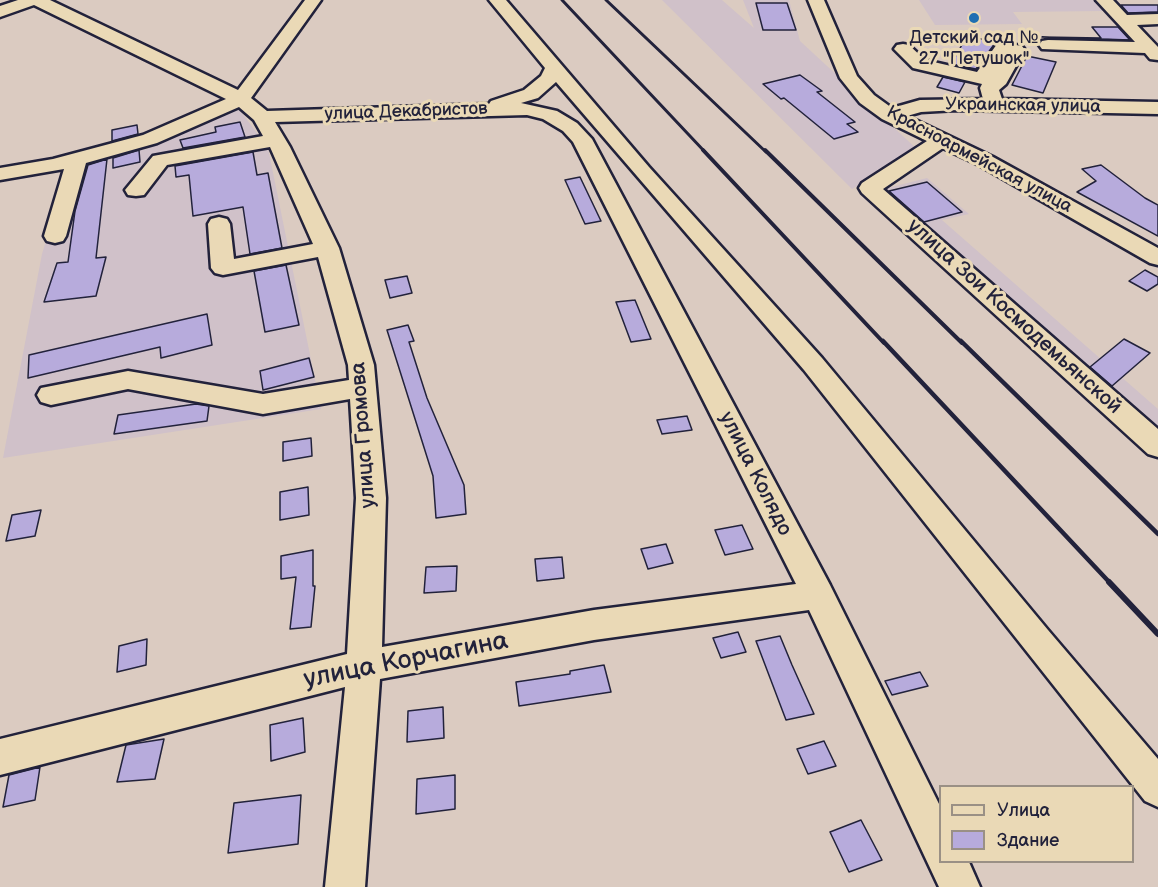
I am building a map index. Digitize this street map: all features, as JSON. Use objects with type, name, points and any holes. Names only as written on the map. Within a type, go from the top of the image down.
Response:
[{"type":"street","points":[[0,12],[35,0],[259,119]]},
{"type":"street","points":[[136,190],[160,160],[259,119],[313,0]]},
{"type":"street","points":[[497,0],[594,116],[813,364],[1036,641],[1158,788]]},
{"type":"street","name":"Красноармейская улица","points":[[816,0],[849,78],[867,99],[889,115],[986,161],[1158,258]]},
{"type":"street","points":[[1104,0],[1153,52]]},
{"type":"street","points":[[1123,20],[1158,19]]},
{"type":"street","points":[[1048,45],[1153,52]]},
{"type":"street","points":[[903,49],[919,64],[988,91]]},
{"type":"street","points":[[488,109],[531,94],[549,79],[554,69]]},
{"type":"street","name":"Украинская улица","points":[[889,115],[988,91],[1158,108]]},
{"type":"street","name":"улица Декабристов","points":[[0,174],[77,159],[150,139],[259,119],[488,109],[539,112],[566,108],[594,116]]},
{"type":"street","name":"улица Колядо","points":[[539,112],[570,127],[582,140],[818,595],[939,845]]},
{"type":"street","name":"улица Громова","points":[[259,119],[327,248],[361,365],[371,498],[364,666],[345,887]]},
{"type":"street","name":"улица Зои Космодемьянской","points":[[942,140],[870,188],[1158,446]]},
{"type":"street","points":[[55,236],[77,159]]},
{"type":"street","points":[[219,224],[223,268],[327,248]]},
{"type":"street","points":[[51,395],[128,380],[263,404],[363,387]]},
{"type":"street","name":"улица Корчагина","points":[[0,757],[364,666],[594,626],[818,595]]},
{"type":"street","points":[[949,863],[960,887]]},
{"type":"shaded area","points":[[662,0],[722,0],[754,28],[743,0],[789,0],[800,41],[918,150],[852,189]]},
{"type":"shaded area","name":"Детский сад № 27 \"Петушок\"","points":[[919,0],[1093,0],[1103,11],[1013,12],[1022,24],[935,25]]},
{"type":"shaded area","points":[[239,109],[268,148],[321,409],[3,458],[42,254],[66,175],[79,162],[147,149],[223,111]]},
{"type":"shaded area","points":[[927,178],[969,214],[942,220],[1158,409],[1158,437],[880,190]]},
{"type":"building","points":[[756,3],[787,3],[796,30],[763,30]]},
{"type":"building","points":[[1121,5],[1158,5],[1158,12],[1128,13]]},
{"type":"building","points":[[1092,27],[1118,27],[1130,40],[1042,37],[1101,38]]},
{"type":"building","points":[[967,36],[996,42],[976,69],[951,64]]},
{"type":"building","points":[[1027,56],[1056,62],[1043,93],[1012,85]]},
{"type":"building","points":[[800,75],[822,91],[817,92],[855,122],[847,124],[858,132],[834,139],[763,84]]},
{"type":"building","points":[[943,77],[965,82],[959,93],[937,87]]},
{"type":"building","points":[[240,122],[245,137],[183,148],[180,140],[216,132],[215,127]]},
{"type":"building","points":[[137,125],[138,134],[112,141],[112,130]]},
{"type":"building","points":[[139,150],[140,162],[113,168],[113,158]]},
{"type":"building","points":[[253,152],[257,175],[268,173],[282,248],[250,254],[243,207],[193,216],[189,175],[176,177],[175,166]]},
{"type":"building","points":[[107,159],[96,258],[106,257],[96,296],[44,302],[57,263],[68,262],[75,211],[88,165]]},
{"type":"building","points":[[1101,165],[1158,205],[1158,236],[1077,192],[1096,181],[1082,169]]},
{"type":"building","points":[[580,177],[601,221],[585,224],[565,180]]},
{"type":"building","points":[[927,182],[962,212],[924,222],[889,191]]},
{"type":"building","points":[[286,265],[299,325],[265,332],[254,271]]},
{"type":"building","points":[[1145,270],[1158,277],[1158,284],[1147,291],[1129,281]]},
{"type":"building","points":[[407,276],[412,293],[390,298],[385,280]]},
{"type":"building","points":[[635,300],[651,339],[631,342],[616,302]]},
{"type":"building","points":[[207,314],[212,345],[161,358],[160,347],[28,378],[29,355]]},
{"type":"building","points":[[408,325],[414,341],[409,342],[427,398],[464,485],[466,514],[436,518],[433,476],[387,330]]},
{"type":"building","points":[[1124,339],[1150,353],[1112,386],[1090,367]]},
{"type":"building","points":[[309,358],[314,377],[263,390],[260,371]]},
{"type":"building","points":[[196,404],[209,406],[207,421],[114,434],[118,415]]},
{"type":"building","points":[[687,416],[692,430],[662,434],[657,420]]},
{"type":"building","points":[[311,438],[312,456],[283,461],[283,442]]},
{"type":"building","points":[[308,487],[309,515],[280,520],[280,492]]},
{"type":"building","points":[[41,510],[35,536],[6,541],[12,515]]},
{"type":"building","points":[[742,525],[753,549],[725,555],[715,530]]},
{"type":"building","points":[[666,544],[673,563],[648,569],[641,549]]},
{"type":"building","points":[[313,550],[313,586],[315,586],[311,627],[290,629],[296,577],[281,579],[281,556]]},
{"type":"building","points":[[562,557],[564,578],[537,581],[535,559]]},
{"type":"building","points":[[457,566],[456,591],[424,593],[426,567]]},
{"type":"building","points":[[738,632],[746,652],[721,658],[713,638]]},
{"type":"building","points":[[780,636],[814,714],[786,720],[756,641]]},
{"type":"building","points":[[147,639],[146,665],[117,672],[119,646]]},
{"type":"building","points":[[604,665],[611,692],[519,706],[516,682],[570,674],[570,671]]},
{"type":"building","points":[[920,672],[928,686],[892,695],[885,681]]},
{"type":"building","points":[[443,707],[444,738],[407,742],[408,711]]},
{"type":"building","points":[[303,718],[305,752],[271,761],[270,725]]},
{"type":"building","points":[[164,739],[155,779],[117,782],[126,745]]},
{"type":"building","points":[[824,741],[836,766],[808,774],[797,749]]},
{"type":"building","points":[[40,767],[35,800],[3,807],[9,775]]},
{"type":"building","points":[[455,775],[455,809],[416,814],[417,779]]},
{"type":"building","points":[[301,795],[298,844],[228,853],[234,803]]},
{"type":"building","points":[[861,820],[882,860],[849,872],[830,832]]},
{"type":"railway","points":[[562,0],[705,152]]},
{"type":"railway","points":[[606,0],[766,152]]},
{"type":"railway","points":[[703,150],[884,343]]},
{"type":"railway","points":[[765,150],[962,343]]},
{"type":"railway","points":[[883,341],[1111,584]]},
{"type":"railway","points":[[961,341],[1158,534]]},
{"type":"railway","points":[[1109,582],[1158,634]]},
{"type":"place","name":"Детский сад № 27 \"Петушок\"","points":[[974,18]]}]
